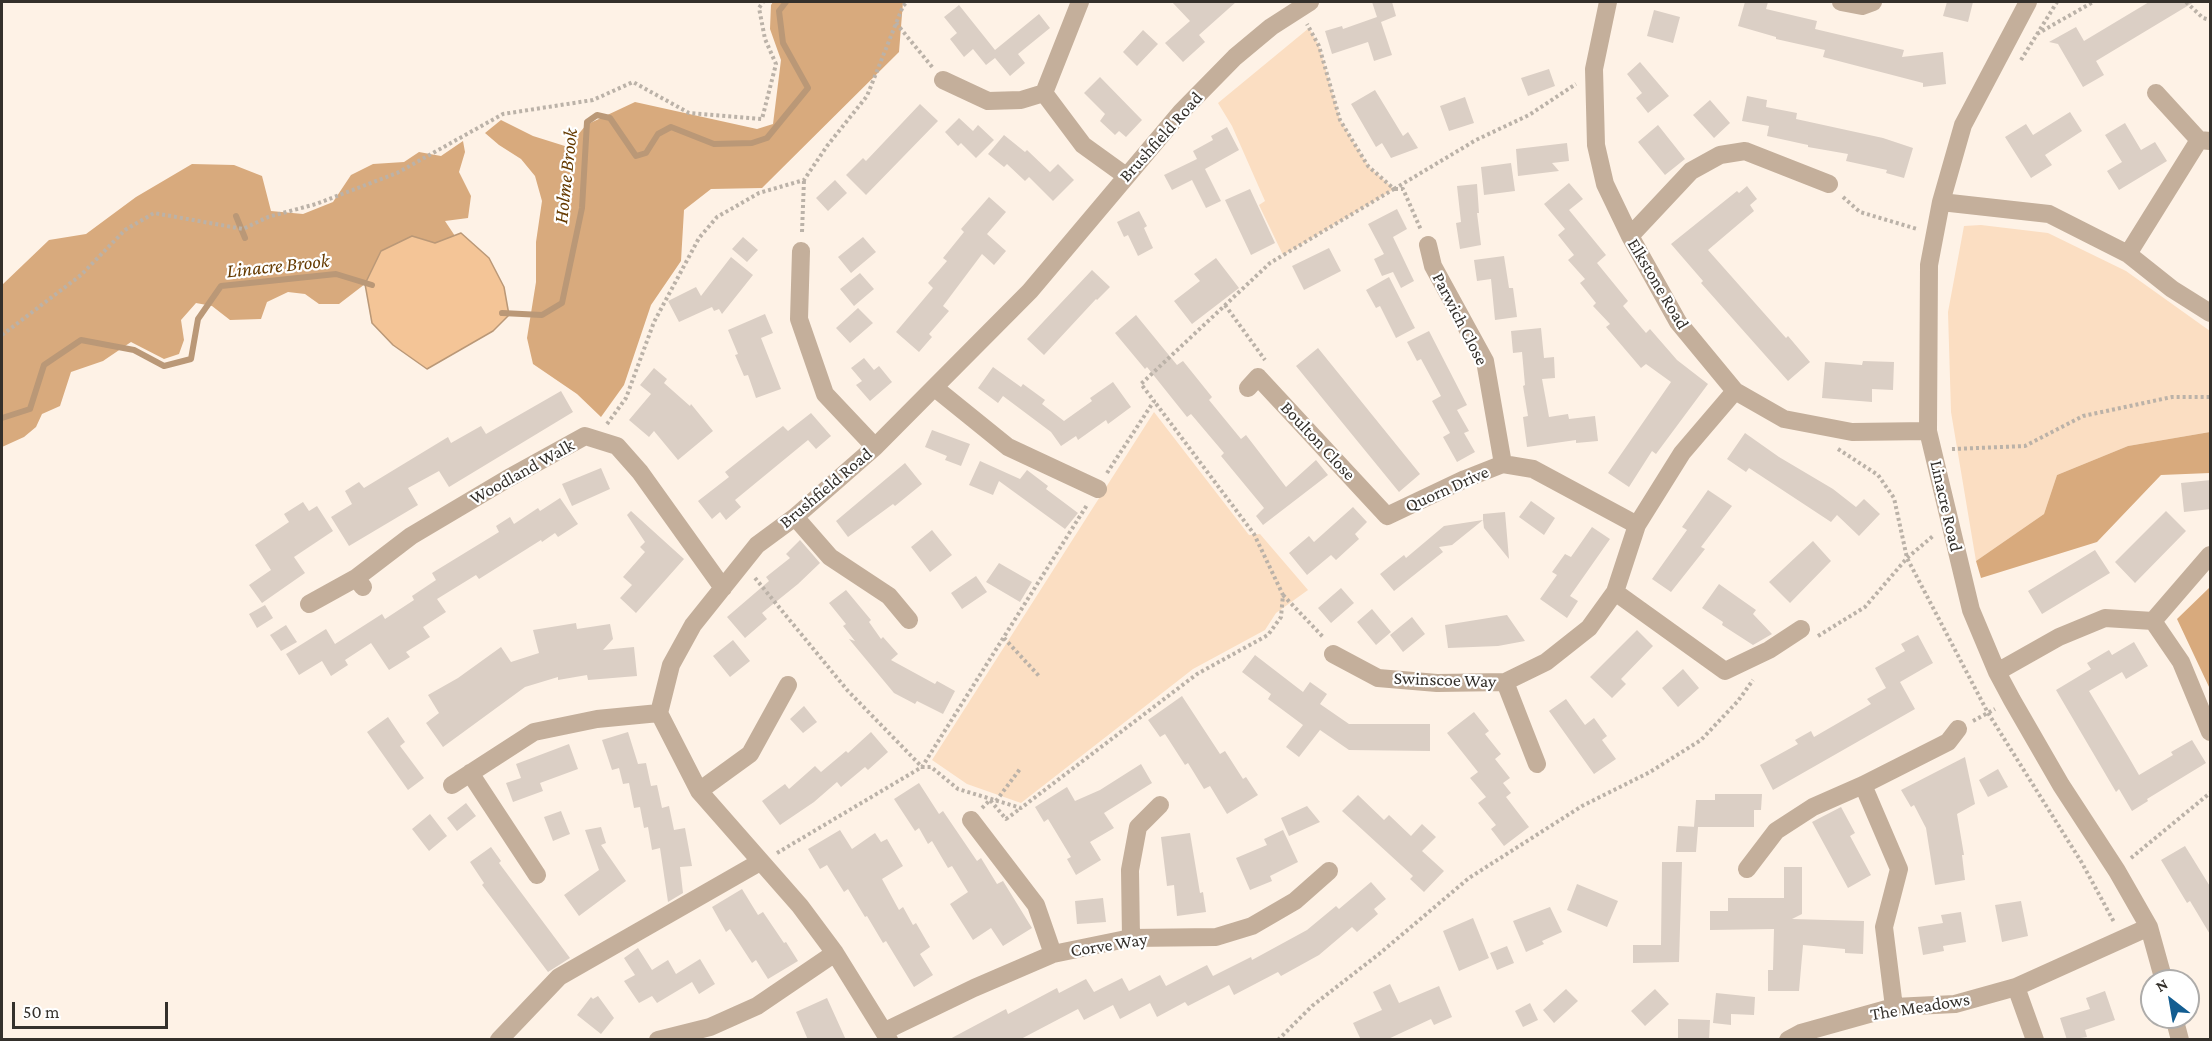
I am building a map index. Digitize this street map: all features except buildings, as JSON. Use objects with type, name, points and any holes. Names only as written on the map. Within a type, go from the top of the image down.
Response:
[{"type":"street","points":[[1044,93],[1080,2]]},
{"type":"street","name":"Elkstone Road","points":[[1608,2],[1594,69],[1596,145],[1605,184],[1630,236],[1678,322],[1735,392],[1784,418],[1852,432],[1928,431]]},
{"type":"street","points":[[1841,2],[1862,6],[1873,2]]},
{"type":"street","name":"Linacre Road","points":[[2028,2],[1963,125],[1941,202],[1929,265],[1928,431],[1971,610],[1997,672],[2061,785],[2149,927],[2161,969]]},
{"type":"street","name":"Brushfield Road","points":[[659,713],[671,665],[693,626],[757,545],[795,517],[875,447],[935,388],[1030,291],[1181,112],[1235,57],[1271,27],[1304,5]]},
{"type":"street","points":[[943,80],[988,101],[1021,100],[1044,93]]},
{"type":"street","points":[[1044,93],[1083,145],[1126,176]]},
{"type":"street","points":[[2128,254],[2205,140],[2156,93]]},
{"type":"street","points":[[1630,236],[1691,171],[1720,154],[1745,151],[1829,184]]},
{"type":"street","points":[[1941,202],[2049,214],[2128,254],[2172,288],[2211,313]]},
{"type":"street","name":"Parwich Close","points":[[1428,245],[1433,266],[1485,361],[1503,465]]},
{"type":"street","points":[[801,251],[799,319],[825,394],[875,447]]},
{"type":"street","name":"Boulton Close","points":[[1253,382],[1387,516]]},
{"type":"street","points":[[935,388],[1008,447],[1098,489]]},
{"type":"street","name":"Swinscoe Way","points":[[1333,654],[1378,678],[1437,683],[1505,682],[1546,663],[1589,628],[1615,592],[1637,525],[1682,453],[1735,392]]},
{"type":"street","name":"Woodland Walk","points":[[309,604],[359,583],[411,536],[585,436],[616,446],[640,472],[723,588]]},
{"type":"street","name":"Quorn Drive","points":[[1387,516],[1465,479],[1503,465],[1533,469],[1637,525]]},
{"type":"street","points":[[795,517],[830,557],[889,596],[909,620]]},
{"type":"street","points":[[2153,621],[2211,555]]},
{"type":"street","points":[[1615,592],[1725,670],[1808,633]]},
{"type":"street","points":[[1997,672],[2060,637],[2105,618],[2153,621]]},
{"type":"street","points":[[2153,621],[2181,662],[2211,732]]},
{"type":"street","points":[[1505,682],[1537,764]]},
{"type":"street","points":[[699,791],[750,754],[788,685]]},
{"type":"street","points":[[452,785],[534,732],[597,719],[659,713],[699,791],[800,906],[835,954],[887,1035]]},
{"type":"street","points":[[1747,869],[1776,831],[1813,807],[1863,786],[1948,742],[1958,729]]},
{"type":"street","points":[[470,773],[537,875]]},
{"type":"street","points":[[1863,786],[1899,869],[1884,927],[1894,1007]]},
{"type":"street","points":[[1131,938],[1130,870],[1138,827],[1160,805]]},
{"type":"street","points":[[971,820],[1036,905],[1053,954]]},
{"type":"street","points":[[499,1040],[560,977],[760,862]]},
{"type":"street","name":"Corve Way","points":[[887,1035],[974,988],[1053,954],[1131,938],[1215,937],[1252,926],[1295,901],[1329,871]]},
{"type":"street","name":"The Meadows","points":[[1788,1040],[1801,1033],[1894,1007],[1955,1004],[2016,987],[2149,927]]},
{"type":"street","points":[[658,1040],[710,1027],[757,1005],[835,954]]},
{"type":"street","points":[[2016,987],[2035,1040]]},
{"type":"path","points":[[2,335],[81,275],[125,230],[154,213],[243,229],[268,217],[316,204],[397,173],[504,114],[593,100],[633,82],[689,113],[762,118],[776,64],[765,39],[759,8],[763,2]]},
{"type":"path","points":[[801,251],[804,180],[826,146],[867,96],[896,23],[907,2]]},
{"type":"path","points":[[2037,35],[2093,2]]},
{"type":"path","points":[[2186,2],[2203,18],[2211,20]]},
{"type":"path","points":[[1304,5],[1319,46],[1340,120],[1368,166],[1394,189],[1403,189],[1428,245]]},
{"type":"path","points":[[896,23],[943,80]]},
{"type":"path","points":[[1333,654],[1328,642],[1283,595],[1254,534],[1141,384],[1270,263],[1476,140],[1529,115],[1576,84],[1594,69]]},
{"type":"path","points":[[585,436],[608,424],[626,398],[654,322],[699,238],[717,217],[759,194],[804,180]]},
{"type":"path","points":[[1829,184],[1860,213],[1935,234]]},
{"type":"path","points":[[1225,305],[1268,364],[1253,382]]},
{"type":"path","points":[[1933,450],[2025,446],[2083,416],[2172,397],[2211,397]]},
{"type":"path","points":[[760,862],[922,767],[1154,400]]},
{"type":"path","points":[[1835,447],[1878,476],[1894,498],[1907,558],[1988,713],[2100,894],[2123,940]]},
{"type":"path","points":[[1808,633],[1865,607],[1907,558],[1950,522]]},
{"type":"path","points":[[742,564],[848,691],[922,767],[931,767],[958,789],[1021,808]]},
{"type":"path","points":[[990,800],[1006,819],[1197,674],[1268,635],[1281,617],[1283,595]]},
{"type":"path","points":[[1004,638],[1039,676]]},
{"type":"path","points":[[1278,1040],[1312,1006],[1379,954],[1469,878],[1582,806],[1650,772],[1701,740],[1738,701],[1755,677]]},
{"type":"path","points":[[1958,729],[2012,700]]},
{"type":"path","points":[[996,801],[1020,769]]},
{"type":"path","points":[[2100,894],[2138,873],[2130,859],[2211,793]]},
{"type":"shaded area","points":[[773,2],[903,2],[899,52],[762,188],[711,189],[684,210],[681,261],[651,305],[624,385],[601,417],[577,394],[533,364],[527,338],[536,282],[536,242],[542,201],[535,176],[521,159],[485,133],[501,120],[533,136],[568,147],[586,125],[635,102],[757,129],[773,124],[781,60],[770,29]]},
{"type":"shaded area","points":[[1309,28],[1319,46],[1340,120],[1368,166],[1394,189],[1283,255],[1259,205],[1265,201],[1232,126],[1218,103]]},
{"type":"shaded area","points":[[463,141],[465,152],[459,172],[471,196],[468,218],[445,221],[455,236],[435,243],[412,236],[381,251],[365,284],[339,304],[319,304],[305,294],[288,292],[267,302],[261,319],[230,320],[212,306],[196,303],[181,320],[184,340],[179,354],[164,359],[131,342],[103,361],[71,372],[60,406],[42,414],[36,427],[24,437],[2,447],[2,285],[49,240],[86,234],[136,197],[192,164],[234,165],[262,176],[271,211],[303,214],[333,202],[351,175],[373,164],[404,162],[419,152],[441,156]]},
{"type":"shaded area","points":[[1981,225],[2048,233],[2126,271],[2210,331],[2210,432],[2128,446],[2057,475],[2044,514],[1976,561],[1951,412],[1948,312],[1964,226]]},
{"type":"shaded area","points":[[461,233],[489,258],[504,287],[509,315],[493,331],[427,369],[393,345],[372,323],[365,284],[381,251],[412,236],[435,243]]},
{"type":"shaded area","points":[[1154,412],[1249,535],[1260,534],[1308,590],[1276,613],[1265,630],[1193,669],[1021,803],[967,784],[932,760]]},
{"type":"shaded area","points":[[2210,432],[2210,473],[2161,475],[2097,542],[1981,578],[1976,561],[2044,514],[2057,475],[2128,446]]},
{"type":"shaded area","points":[[2210,587],[2210,689],[2177,619]]},
{"type":"waterway","name":"Holme Brook","points":[[502,313],[542,315],[562,303],[582,208],[587,122],[597,115],[610,118],[636,156],[646,153],[658,134],[671,127],[714,144],[752,143],[767,138],[808,88],[783,43],[779,11],[786,2]]},
{"type":"waterway","points":[[236,216],[245,238]]},
{"type":"waterway","name":"Linacre Brook","points":[[2,418],[30,409],[44,365],[81,340],[134,350],[164,366],[191,359],[198,319],[221,286],[336,274],[372,285]]}]
